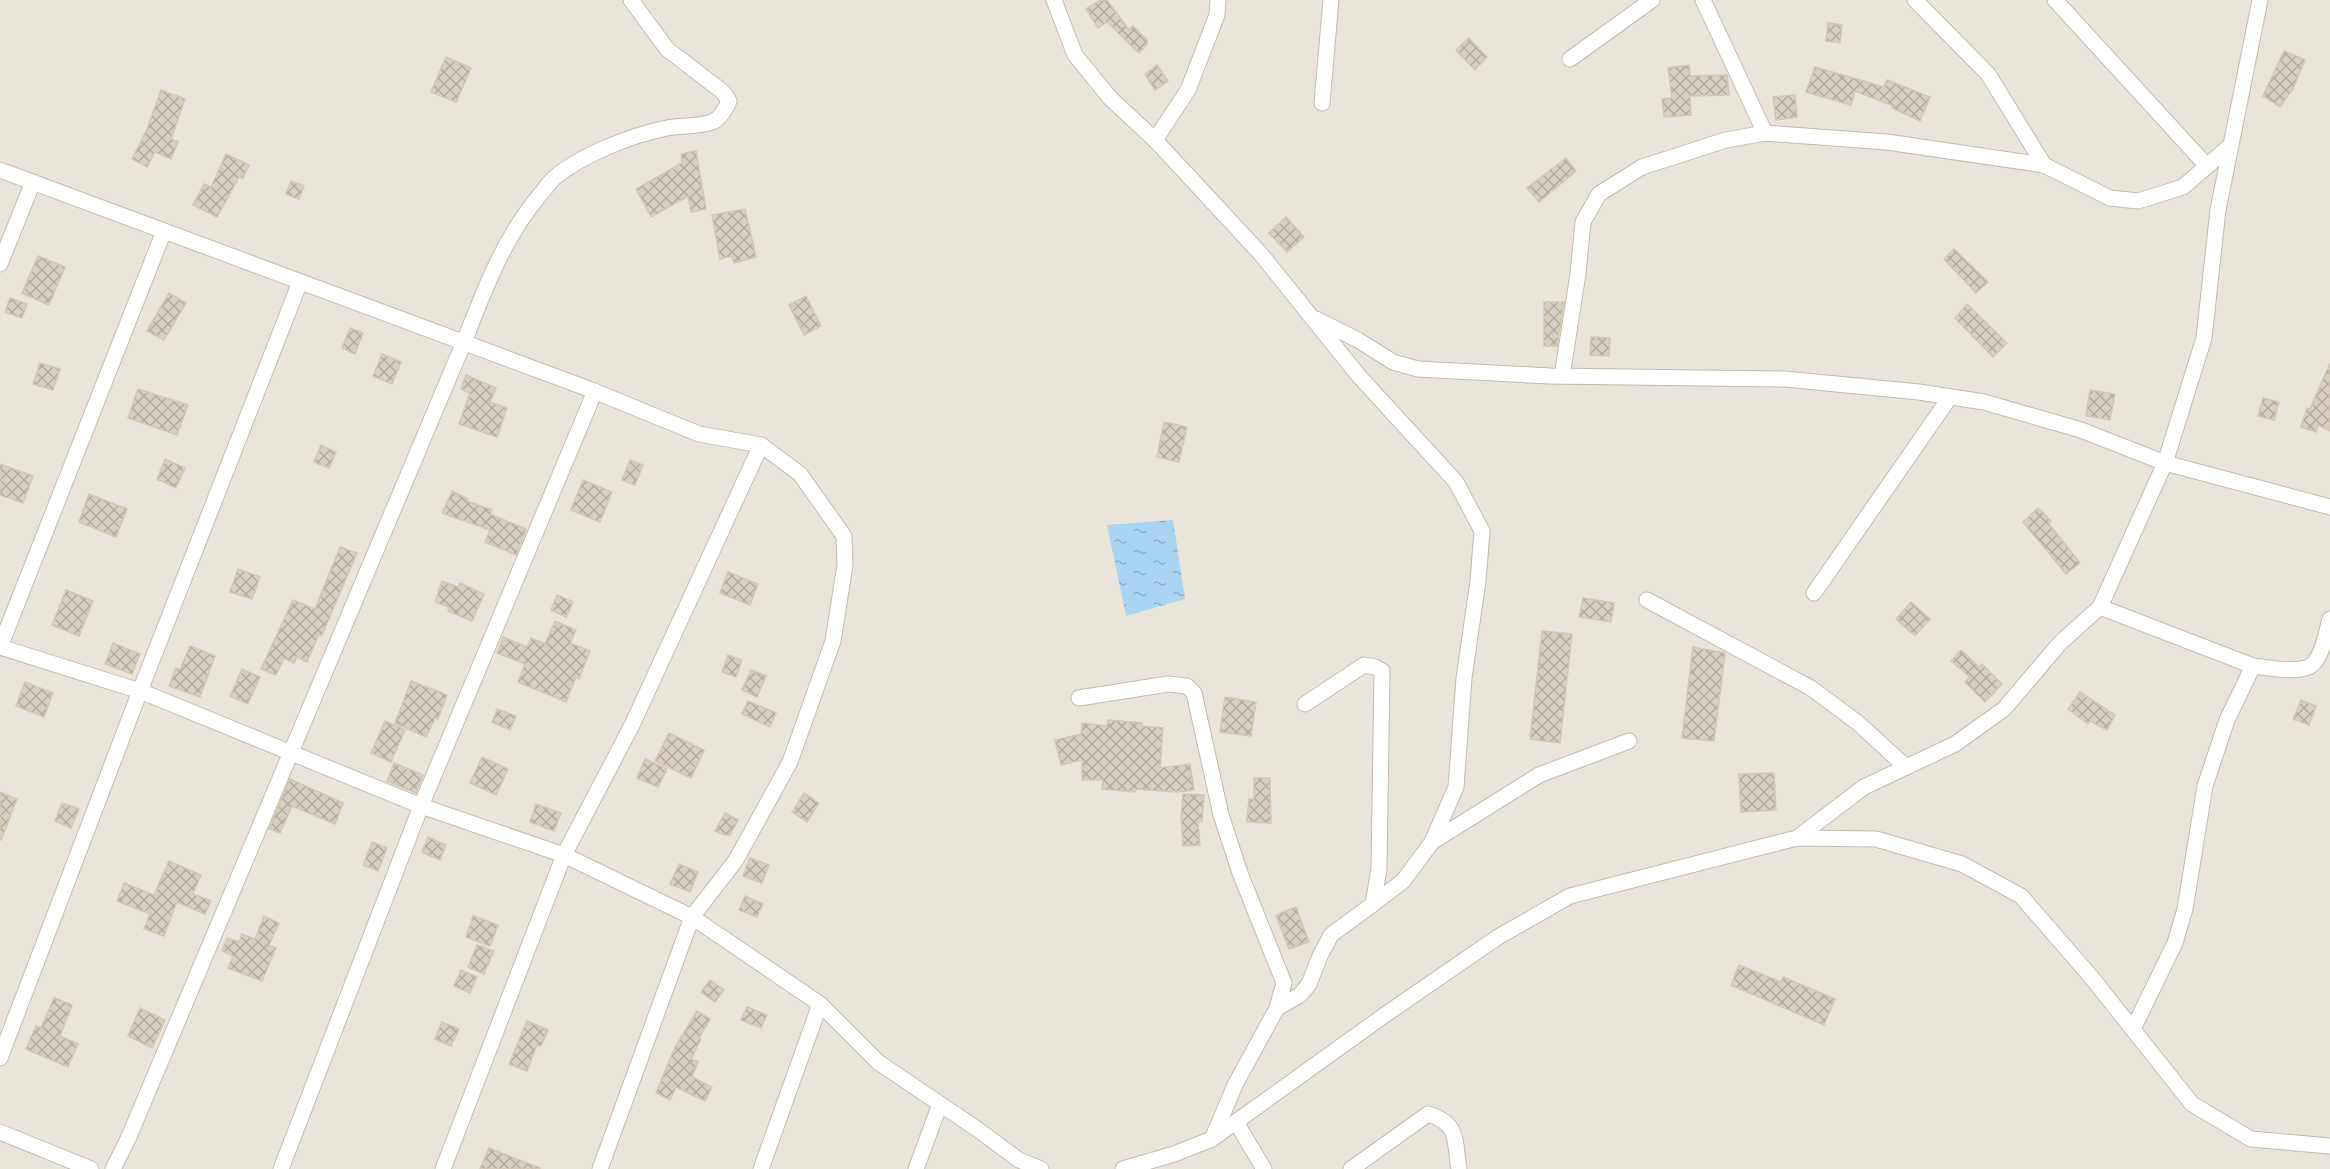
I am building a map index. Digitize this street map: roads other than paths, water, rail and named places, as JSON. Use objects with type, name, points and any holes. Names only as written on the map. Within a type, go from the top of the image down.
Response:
[{"type":"street","points":[[113,1169],[128,1139],[464,342],[492,270],[525,213],[553,179],[571,167],[626,139],[667,128],[712,122],[719,118],[727,106],[729,101],[723,92],[667,49],[631,0]]},
{"type":"street","points":[[1054,0],[1075,55],[1110,98],[1155,140],[1260,253],[1358,375],[1456,482],[1482,531],[1478,581],[1464,678],[1456,787],[1432,842],[1403,881],[1331,935],[1309,984],[1300,995],[1277,1008]]},
{"type":"street","points":[[1155,140],[1188,90],[1217,15],[1218,0]]},
{"type":"street","points":[[1322,103],[1331,0]]},
{"type":"street","points":[[1570,59],[1652,0]]},
{"type":"street","points":[[1703,0],[1765,133]]},
{"type":"street","points":[[1915,0],[1988,74],[2044,165]]},
{"type":"street","points":[[2055,0],[2207,166]]},
{"type":"street","points":[[1797,838],[1864,787],[1954,744],[2004,709],[2060,643],[2100,607],[2165,463],[2204,338],[2218,210],[2260,0]]},
{"type":"street","points":[[1562,376],[1578,274],[1583,222],[1599,194],[1642,167],[1726,140],[1765,133],[1887,142],[2044,165],[2110,198],[2139,201],[2183,187],[2231,145]]},
{"type":"street","points":[[0,170],[595,391],[699,434],[761,445],[800,474],[844,536],[845,565],[833,641],[790,762],[736,860],[692,917],[600,1169]]},
{"type":"street","points":[[0,264],[33,182]]},
{"type":"street","points":[[164,231],[0,647],[140,691],[421,806],[564,855],[692,917],[820,1004],[878,1062],[1019,1160],[1041,1169]]},
{"type":"street","points":[[0,1058],[300,282]]},
{"type":"street","points":[[1311,316],[1358,340],[1393,362],[1418,369],[1562,376],[1785,379],[1984,402],[2081,429],[2165,463],[2330,507]]},
{"type":"street","points":[[281,1169],[421,806],[595,391]]},
{"type":"street","points":[[1814,593],[1950,397]]},
{"type":"street","points":[[443,1169],[564,855],[632,725],[761,445]]},
{"type":"street","points":[[1647,600],[1810,688],[1858,723],[1906,767]]},
{"type":"street","points":[[2100,607],[2253,666],[2298,670],[2312,666],[2330,620]]},
{"type":"street","points":[[1305,704],[1364,665],[1382,671],[1379,869],[1373,904]]},
{"type":"street","points":[[2133,1029],[2175,943],[2185,909],[2205,786],[2227,720],[2253,666]]},
{"type":"street","points":[[1079,698],[1168,684],[1187,686],[1194,693],[1221,815],[1240,873],[1284,983],[1277,1008],[1235,1085],[1212,1139]]},
{"type":"street","points":[[1432,842],[1539,775],[1629,741]]},
{"type":"street","points":[[1123,1169],[1174,1154],[1212,1139],[1489,943],[1570,896],[1797,838],[1876,839],[1962,864],[2021,896],[2133,1029],[2192,1104],[2251,1139],[2330,1146]]},
{"type":"street","points":[[761,1169],[820,1004]]},
{"type":"street","points":[[916,1169],[940,1104]]},
{"type":"street","points":[[1351,1169],[1428,1114],[1443,1119],[1452,1129],[1459,1169]]},
{"type":"street","points":[[1236,1122],[1264,1169]]},
{"type":"street","points":[[0,1132],[91,1169]]},
{"type":"water","points":[[1173,520],[1185,599],[1126,616],[1107,525]]}]
